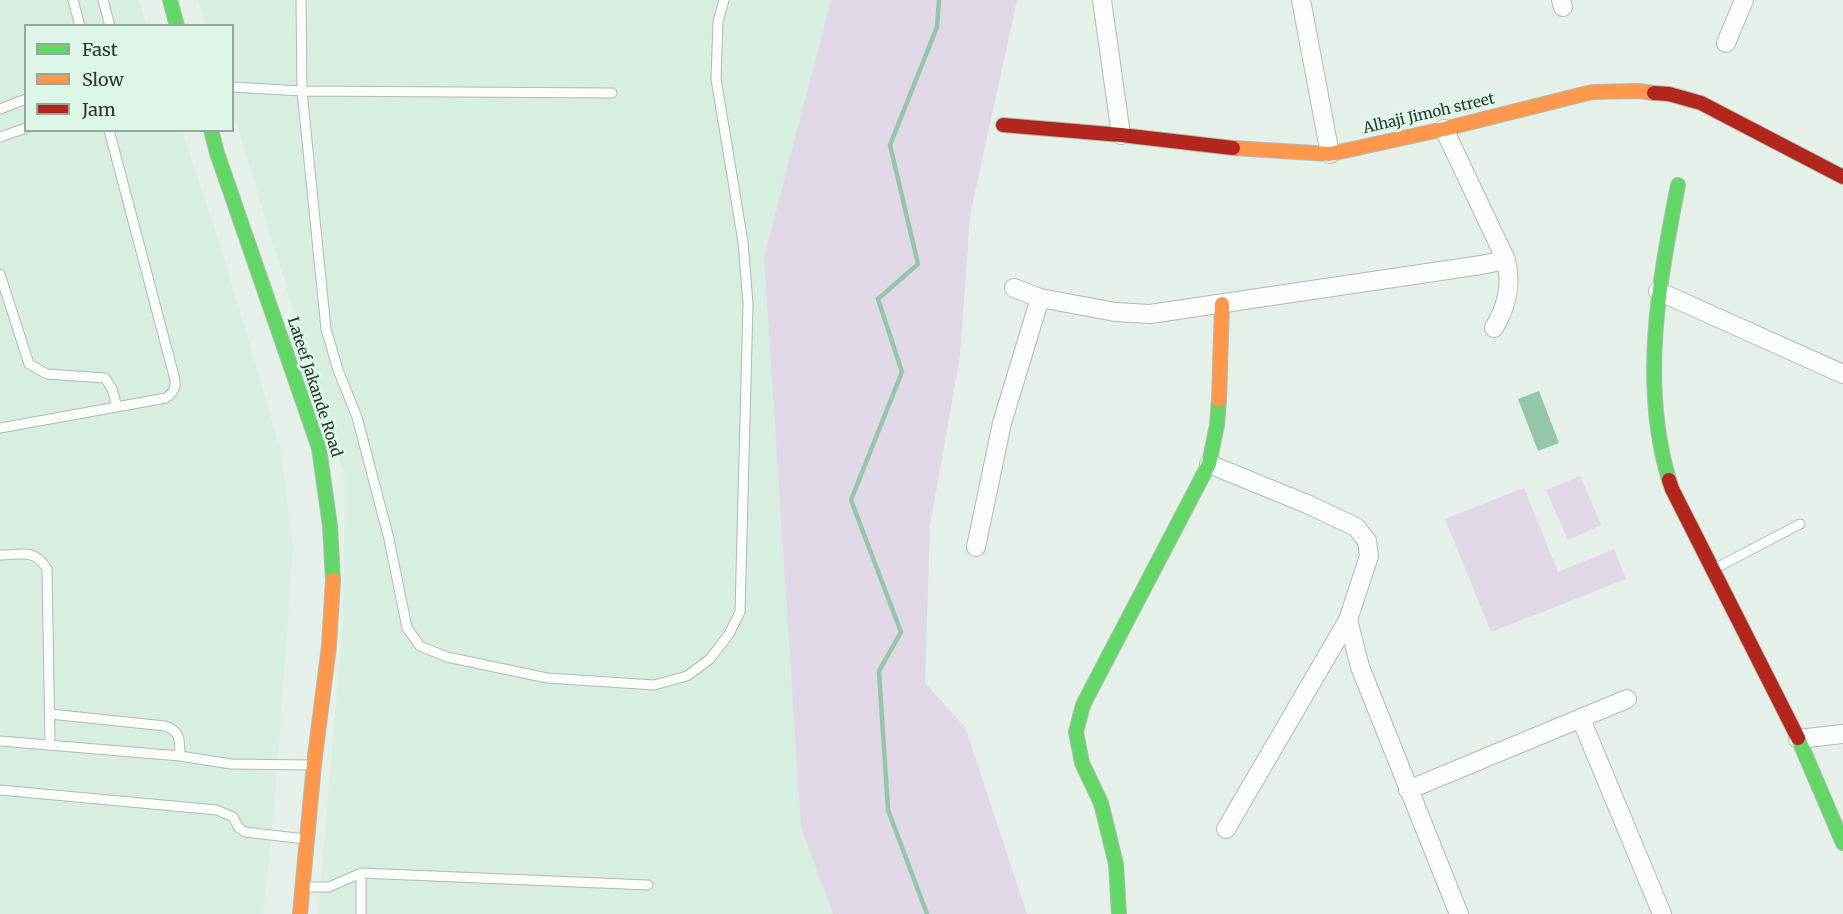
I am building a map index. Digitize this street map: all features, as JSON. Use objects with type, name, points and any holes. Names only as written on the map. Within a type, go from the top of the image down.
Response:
[{"type":"street","points":[[170,0],[176,24]]},
{"type":"street","points":[[1102,0],[1121,135]]},
{"type":"street","points":[[1302,0],[1330,154]]},
{"type":"street","points":[[1726,43],[1744,0]]},
{"type":"street","name":"Alhaji Jimoh street","points":[[1003,125],[1121,135],[1228,148],[1330,154],[1444,129],[1592,92],[1639,91],[1669,94],[1701,103],[1843,177]]},
{"type":"street","points":[[1444,129],[1506,260],[1509,275],[1507,297],[1502,315],[1494,328]]},
{"type":"street","name":"Lateef Jakande Road","points":[[212,132],[319,447],[327,496],[333,573],[331,634],[314,765],[300,914]]},
{"type":"street","points":[[1678,185],[1658,291],[1654,368],[1662,455],[1672,489],[1798,739],[1843,843]]},
{"type":"street","points":[[1014,288],[1040,298],[1115,312],[1150,314],[1506,260]]},
{"type":"street","points":[[1658,291],[1843,374]]},
{"type":"street","points":[[976,547],[1002,423],[1040,298]]},
{"type":"street","points":[[1119,914],[1116,864],[1101,803],[1082,763],[1076,732],[1083,705],[1209,464],[1215,442],[1222,304]]},
{"type":"street","points":[[1209,464],[1307,504],[1356,527],[1367,541],[1369,555],[1348,621],[1226,829]]},
{"type":"street","points":[[1348,621],[1360,667],[1459,914]]},
{"type":"street","points":[[1408,790],[1627,699]]},
{"type":"street","points":[[1581,719],[1662,914]]},
{"type":"street","points":[[1798,739],[1843,734]]},
{"type":"lane","points":[[73,0],[79,24]]},
{"type":"lane","points":[[103,0],[109,24]]},
{"type":"lane","points":[[301,0],[302,91],[326,329],[338,370],[357,417],[389,539],[407,628],[420,646],[447,657],[547,678],[654,685],[687,676],[710,659],[729,634],[740,612],[748,304],[743,242],[716,79],[718,22],[724,0]]},
{"type":"lane","points":[[234,87],[302,91],[612,93]]},
{"type":"lane","points":[[0,109],[24,100]]},
{"type":"lane","points":[[0,137],[24,129]]},
{"type":"lane","points":[[0,428],[166,398],[173,393],[176,384],[110,132]]},
{"type":"lane","points":[[0,274],[29,364],[47,374],[105,378],[112,389],[117,407]]},
{"type":"lane","points":[[1713,569],[1800,524]]},
{"type":"lane","points":[[0,555],[33,554],[47,569],[50,745]]},
{"type":"lane","points":[[50,714],[165,726],[174,729],[178,735],[180,756]]},
{"type":"lane","points":[[0,741],[180,756],[231,764],[314,765]]},
{"type":"lane","points":[[0,790],[217,810],[233,817],[239,828],[245,832],[308,839]]},
{"type":"lane","points":[[361,873],[361,914]]},
{"type":"lane","points":[[302,887],[329,887],[361,873],[648,885]]},
{"type":"shaded area","points":[[0,0],[138,0],[147,24],[24,24],[24,132],[182,132],[222,251],[280,448],[293,548],[275,798],[263,914],[0,914]]},
{"type":"shaded area","points":[[198,0],[831,0],[764,257],[801,826],[833,914],[318,914],[343,623],[345,479],[234,115],[234,24],[206,24]]},
{"type":"shaded area","points":[[831,0],[1017,0],[970,215],[960,356],[930,525],[925,683],[965,727],[1027,914],[833,914],[801,827],[764,257]]},
{"type":"shaded area","points":[[1539,391],[1559,443],[1538,451],[1518,399]]},
{"type":"shaded area","points":[[1580,476],[1601,525],[1568,540],[1546,490]]},
{"type":"shaded area","points":[[1524,488],[1558,572],[1614,549],[1626,579],[1491,632],[1445,519]]},
{"type":"waterway","points":[[927,914],[888,810],[879,671],[901,632],[851,500],[902,372],[878,299],[918,264],[890,145],[937,27],[939,0]]},
{"type":"traffic: fast","points":[[170,0],[176,24]]},
{"type":"traffic: fast","points":[[212,132],[319,448],[330,526],[333,580]]},
{"type":"traffic: fast","points":[[1669,480],[1660,443],[1654,370],[1659,295],[1678,185]]},
{"type":"traffic: fast","points":[[1119,914],[1116,864],[1101,803],[1082,763],[1076,732],[1083,705],[1209,464],[1217,425],[1219,400]]},
{"type":"traffic: fast","points":[[1798,738],[1843,843]]},
{"type":"traffic: slow","points":[[1233,148],[1330,154],[1444,129],[1592,92],[1654,93]]},
{"type":"traffic: slow","points":[[1219,400],[1222,304]]},
{"type":"traffic: slow","points":[[300,914],[314,764],[329,646],[333,580]]},
{"type":"traffic: jam","points":[[1654,93],[1669,94],[1701,103],[1843,177]]},
{"type":"traffic: jam","points":[[1003,125],[1233,148]]},
{"type":"traffic: jam","points":[[1669,480],[1798,738]]}]
